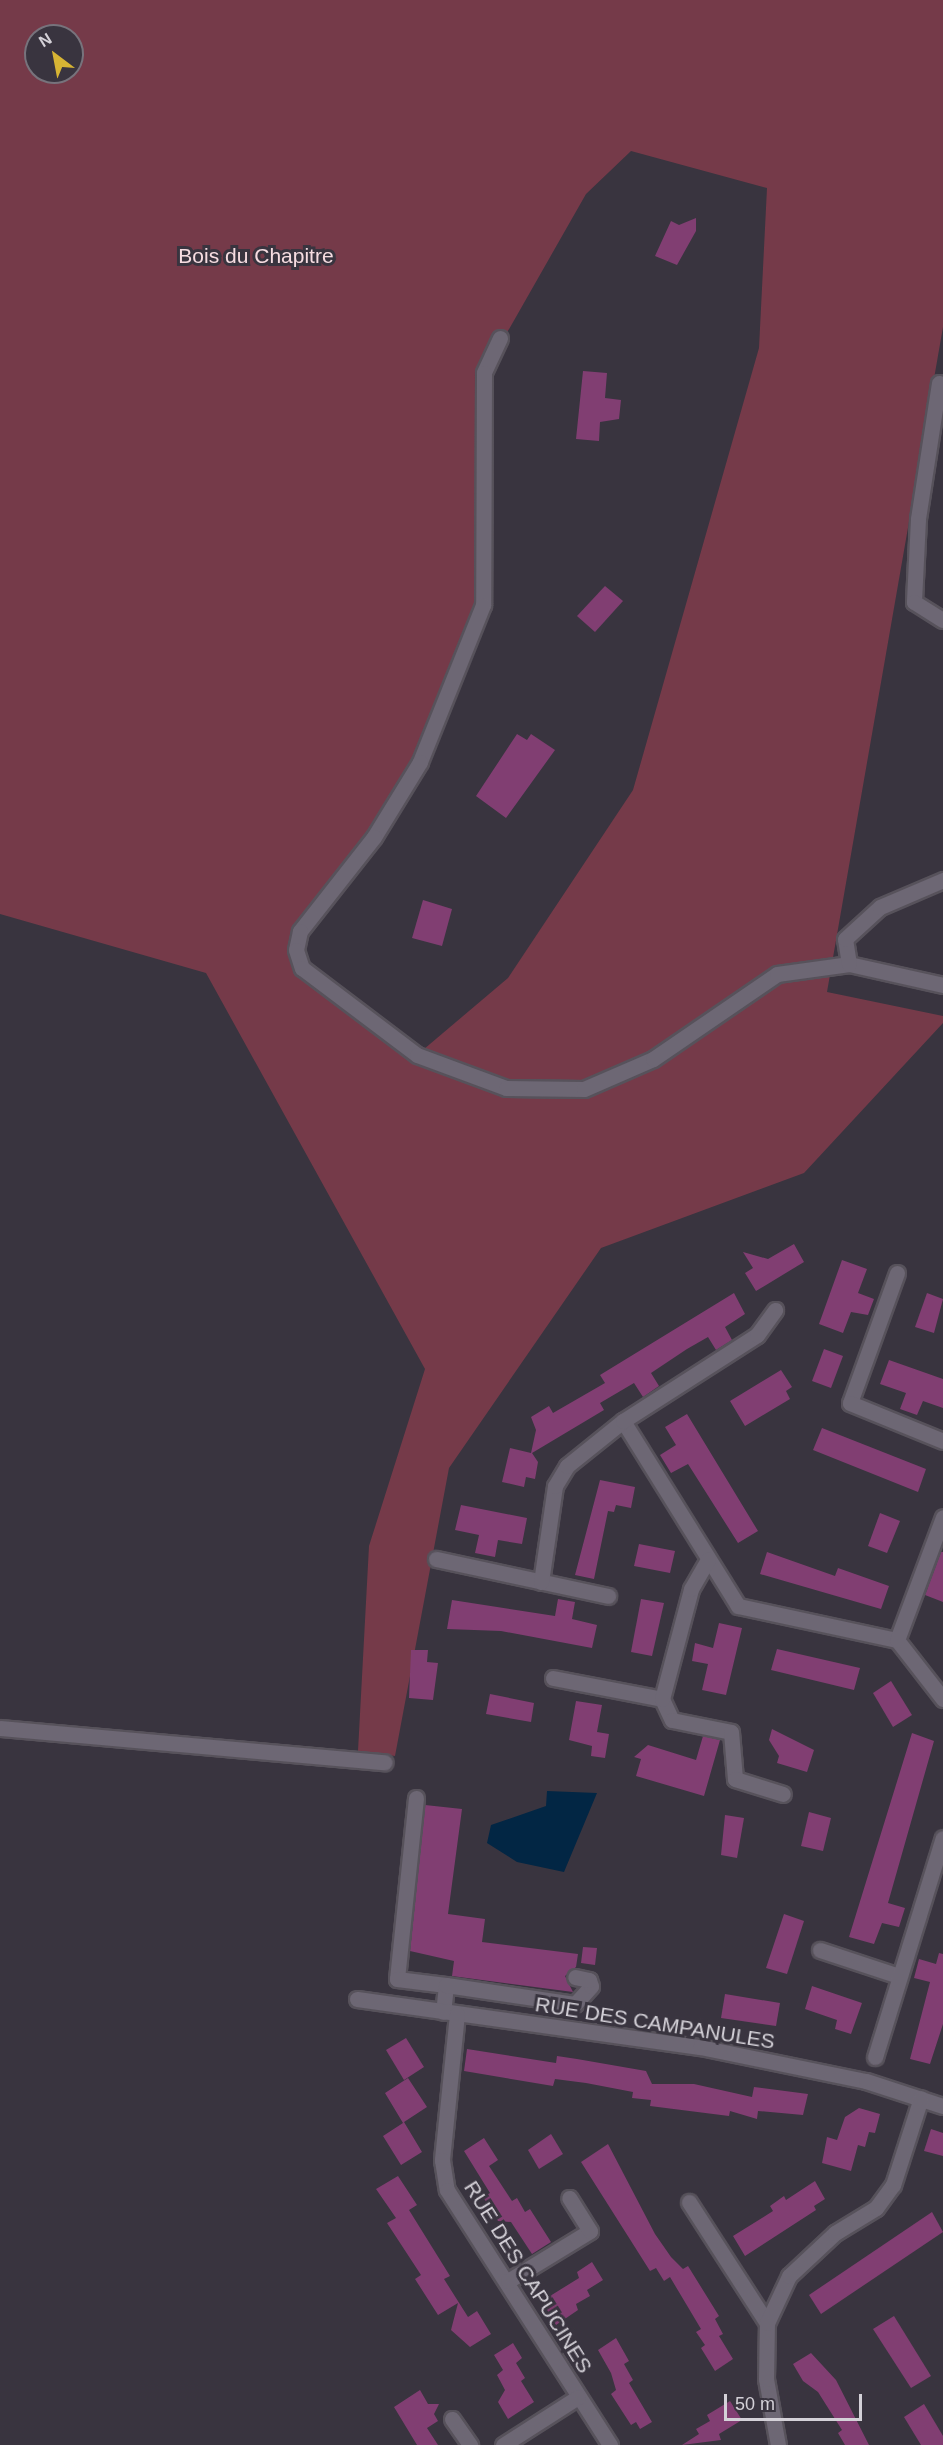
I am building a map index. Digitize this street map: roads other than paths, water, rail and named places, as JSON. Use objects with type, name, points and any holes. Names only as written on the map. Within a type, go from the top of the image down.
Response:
[{"type":"street","points":[[500,338],[484,373],[483,605],[420,762],[374,837],[300,931],[296,950],[302,968],[417,1055],[506,1088],[584,1089],[653,1059],[777,974],[849,964],[943,986]]},
{"type":"street","points":[[939,383],[918,519],[914,602],[943,620]]},
{"type":"street","points":[[849,964],[845,939],[880,907],[943,880]]},
{"type":"street","points":[[897,1273],[850,1403],[943,1441]]},
{"type":"street","points":[[541,1582],[555,1486],[567,1466],[623,1420],[757,1335],[775,1310]]},
{"type":"street","points":[[623,1420],[738,1606],[897,1640],[943,1699]]},
{"type":"street","points":[[897,1640],[943,1517]]},
{"type":"street","points":[[436,1559],[608,1596]]},
{"type":"street","points":[[708,1559],[691,1589],[662,1699],[672,1720],[731,1732],[735,1779],[783,1794]]},
{"type":"street","points":[[553,1678],[662,1699]]},
{"type":"street","points":[[0,1728],[384,1762]]},
{"type":"street","points":[[416,1798],[397,1979],[575,2004],[591,1986],[589,1980],[575,1977]]},
{"type":"street","points":[[875,2057],[943,1839]]},
{"type":"street","points":[[820,1950],[899,1976]]},
{"type":"street","name":"RUE DES CAPUCINES","points":[[446,1985],[450,2013],[442,2160],[445,2180],[610,2445]]},
{"type":"street","name":"RUE DES CAMPANULES","points":[[357,1999],[700,2047],[866,2081],[943,2106]]},
{"type":"street","points":[[778,2445],[766,2379],[767,2323],[789,2276],[835,2233],[876,2208],[893,2185],[921,2098]]},
{"type":"street","points":[[508,2281],[590,2230],[569,2198]]},
{"type":"street","points":[[688,2202],[767,2323]]},
{"type":"street","points":[[502,2445],[578,2397]]},
{"type":"street","points":[[452,2419],[470,2445]]},
{"type":"water","points":[[547,1791],[597,1793],[564,1872],[517,1862],[487,1843],[491,1825],[546,1806]]},
{"type":"park label","name":"Bois du Chapitre","points":[[256,256]]}]
